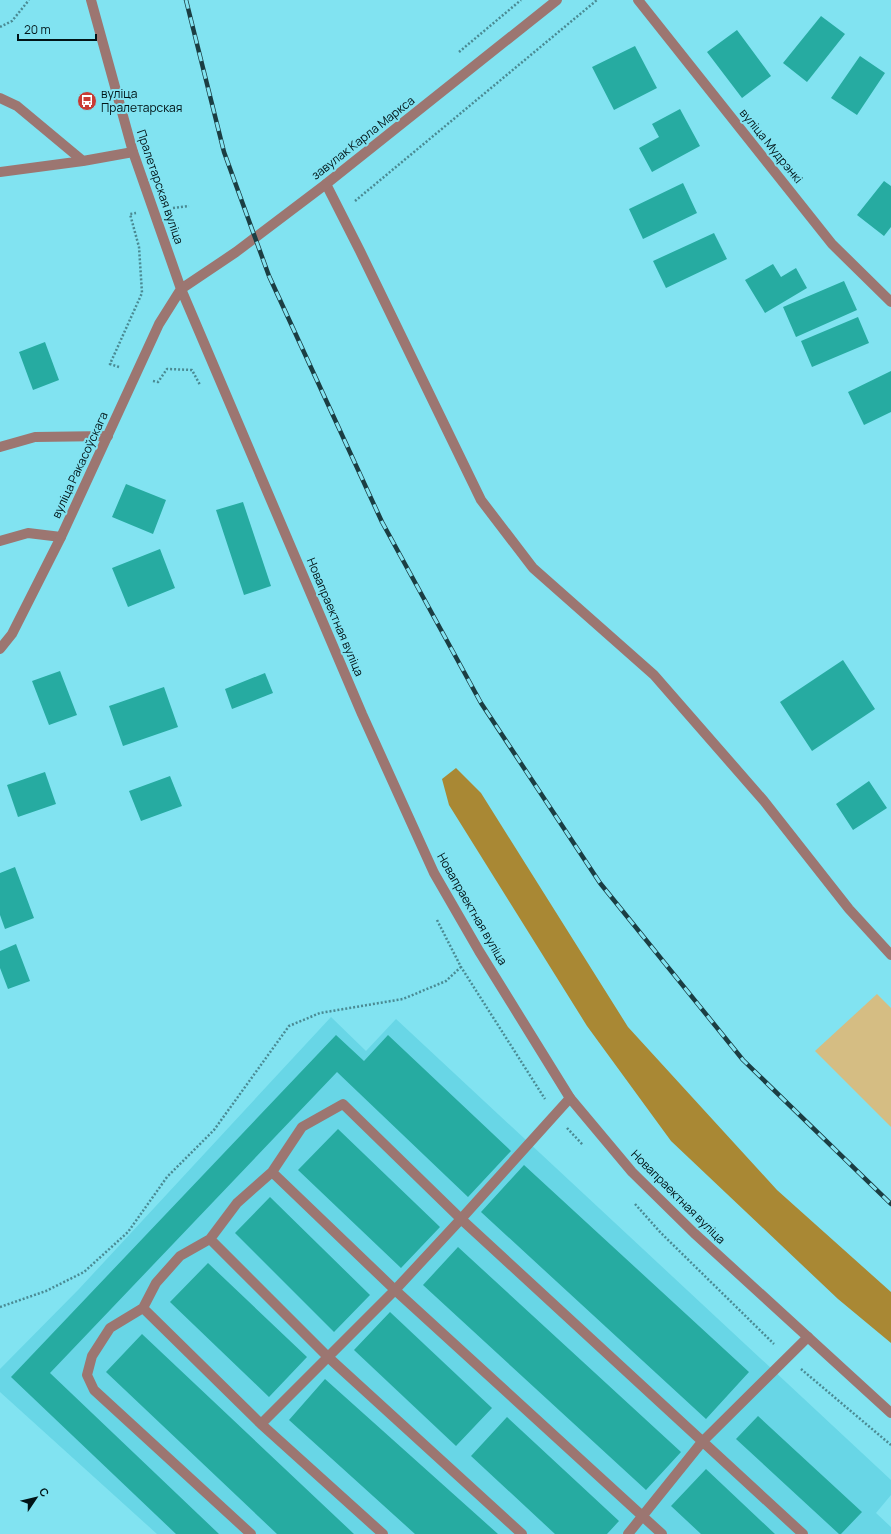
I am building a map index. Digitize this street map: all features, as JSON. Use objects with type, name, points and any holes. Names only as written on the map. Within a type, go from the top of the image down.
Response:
[{"type":"street","name":"Пралетарская вуліца","points":[[91,0],[133,152],[180,289]]},
{"type":"street","name":"завулак Карла Маркса","points":[[180,289],[236,252],[326,184],[557,0]]},
{"type":"street","name":"вуліца Мудрэнкі","points":[[638,0],[832,244],[891,302]]},
{"type":"street","points":[[0,98],[17,106],[83,161]]},
{"type":"street","points":[[0,172],[83,161],[133,152]]},
{"type":"street","points":[[326,184],[486,506],[533,568],[654,675],[764,801],[850,909],[891,955]]},
{"type":"street","name":"вуліца Ракасоўскага","points":[[0,649],[12,634],[61,537],[159,324],[180,289]]},
{"type":"street","name":"Новапраектная вуліца","points":[[180,289],[362,714],[430,866],[479,951],[570,1098],[632,1172],[694,1233],[891,1413]]},
{"type":"street","points":[[0,447],[35,437],[108,436]]},
{"type":"street","points":[[0,541],[28,533],[61,537]]},
{"type":"street","points":[[261,1424],[395,1290],[570,1098]]},
{"type":"street","points":[[251,1534],[94,1390],[87,1375],[92,1356],[110,1328],[143,1308],[156,1283],[180,1256],[210,1240],[237,1203],[272,1172],[302,1127],[343,1104],[461,1219],[803,1534]]},
{"type":"street","points":[[272,1172],[395,1290],[662,1534]]},
{"type":"street","points":[[210,1240],[328,1357],[522,1534]]},
{"type":"street","points":[[143,1308],[261,1424],[383,1534]]},
{"type":"street","points":[[628,1534],[702,1442],[808,1337]]},
{"type":"path","points":[[0,27],[12,21],[29,0]]},
{"type":"path","points":[[340,213],[598,0]]},
{"type":"path","points":[[0,1307],[46,1292],[84,1272],[128,1232],[167,1178],[214,1130],[289,1026],[320,1013],[403,999],[446,981],[479,951]]},
{"type":"shaded area","points":[[456,768],[481,793],[628,1027],[777,1190],[891,1292],[891,1343],[838,1299],[671,1141],[587,1026],[449,805],[442,779]]},
{"type":"shaded area","points":[[877,994],[891,1008],[891,1127],[815,1051]]},
{"type":"shaded area","points":[[331,1017],[366,1051],[396,1019],[891,1480],[891,1495],[876,1513],[891,1527],[891,1534],[157,1534],[0,1392],[0,1369],[79,1289]]},
{"type":"building","points":[[821,16],[845,34],[807,82],[783,63]]},
{"type":"building","points":[[737,30],[771,76],[742,98],[707,52]]},
{"type":"building","points":[[635,46],[657,88],[614,110],[592,67]]},
{"type":"building","points":[[860,56],[885,73],[857,115],[831,98]]},
{"type":"building","points":[[680,109],[700,146],[652,172],[639,148],[659,137],[652,124]]},
{"type":"building","points":[[884,181],[891,186],[891,227],[884,236],[857,215]]},
{"type":"building","points":[[683,183],[697,213],[643,239],[629,209]]},
{"type":"building","points":[[714,233],[727,259],[666,288],[653,261]]},
{"type":"building","points":[[773,264],[781,277],[796,268],[807,288],[765,313],[745,280]]},
{"type":"building","points":[[844,281],[857,310],[796,337],[783,307]]},
{"type":"building","points":[[858,317],[869,343],[812,367],[801,341]]},
{"type":"building","points":[[45,342],[59,380],[33,390],[19,352]]},
{"type":"building","points":[[891,371],[891,412],[864,425],[848,392]]},
{"type":"building","points":[[126,484],[166,500],[153,534],[112,517]]},
{"type":"building","points":[[243,502],[271,586],[244,595],[216,510]]},
{"type":"building","points":[[160,549],[175,588],[128,607],[112,568]]},
{"type":"building","points":[[843,660],[875,709],[812,751],[780,702]]},
{"type":"building","points":[[60,671],[77,715],[49,725],[32,681]]},
{"type":"building","points":[[265,673],[273,693],[232,709],[225,689]]},
{"type":"building","points":[[164,687],[178,727],[123,746],[109,706]]},
{"type":"building","points":[[45,772],[56,804],[18,817],[7,785]]},
{"type":"building","points":[[170,776],[182,806],[141,821],[129,791]]},
{"type":"building","points":[[869,781],[887,808],[853,830],[836,804]]},
{"type":"building","points":[[15,867],[34,918],[5,929],[0,915],[0,873]]},
{"type":"building","points":[[16,944],[30,981],[8,989],[0,968],[0,951]]},
{"type":"building","points":[[336,1035],[364,1061],[388,1035],[511,1151],[468,1197],[337,1072],[50,1373],[219,1534],[176,1534],[11,1377]]},
{"type":"building","points":[[338,1129],[440,1227],[401,1268],[298,1170]]},
{"type":"building","points":[[524,1165],[749,1372],[706,1419],[481,1212]]},
{"type":"building","points":[[270,1197],[370,1295],[334,1332],[235,1233]]},
{"type":"building","points":[[458,1247],[681,1452],[646,1490],[423,1285]]},
{"type":"building","points":[[208,1263],[307,1357],[269,1397],[170,1302]]},
{"type":"building","points":[[390,1312],[492,1408],[456,1446],[354,1350]]},
{"type":"building","points":[[142,1334],[354,1534],[277,1534],[106,1372]]},
{"type":"building","points":[[325,1379],[498,1534],[415,1534],[289,1420]]},
{"type":"building","points":[[758,1416],[862,1512],[841,1534],[839,1534],[736,1439]]},
{"type":"building","points":[[507,1417],[619,1521],[607,1534],[555,1534],[471,1456]]},
{"type":"building","points":[[706,1469],[775,1534],[701,1534],[671,1506]]},
{"type":"railway","points":[[186,0],[224,152],[269,276],[382,522],[481,703],[600,883],[743,1060],[891,1204]]},
{"type":"place","name":"вуліца Пралетарская","points":[[87,101]]}]
